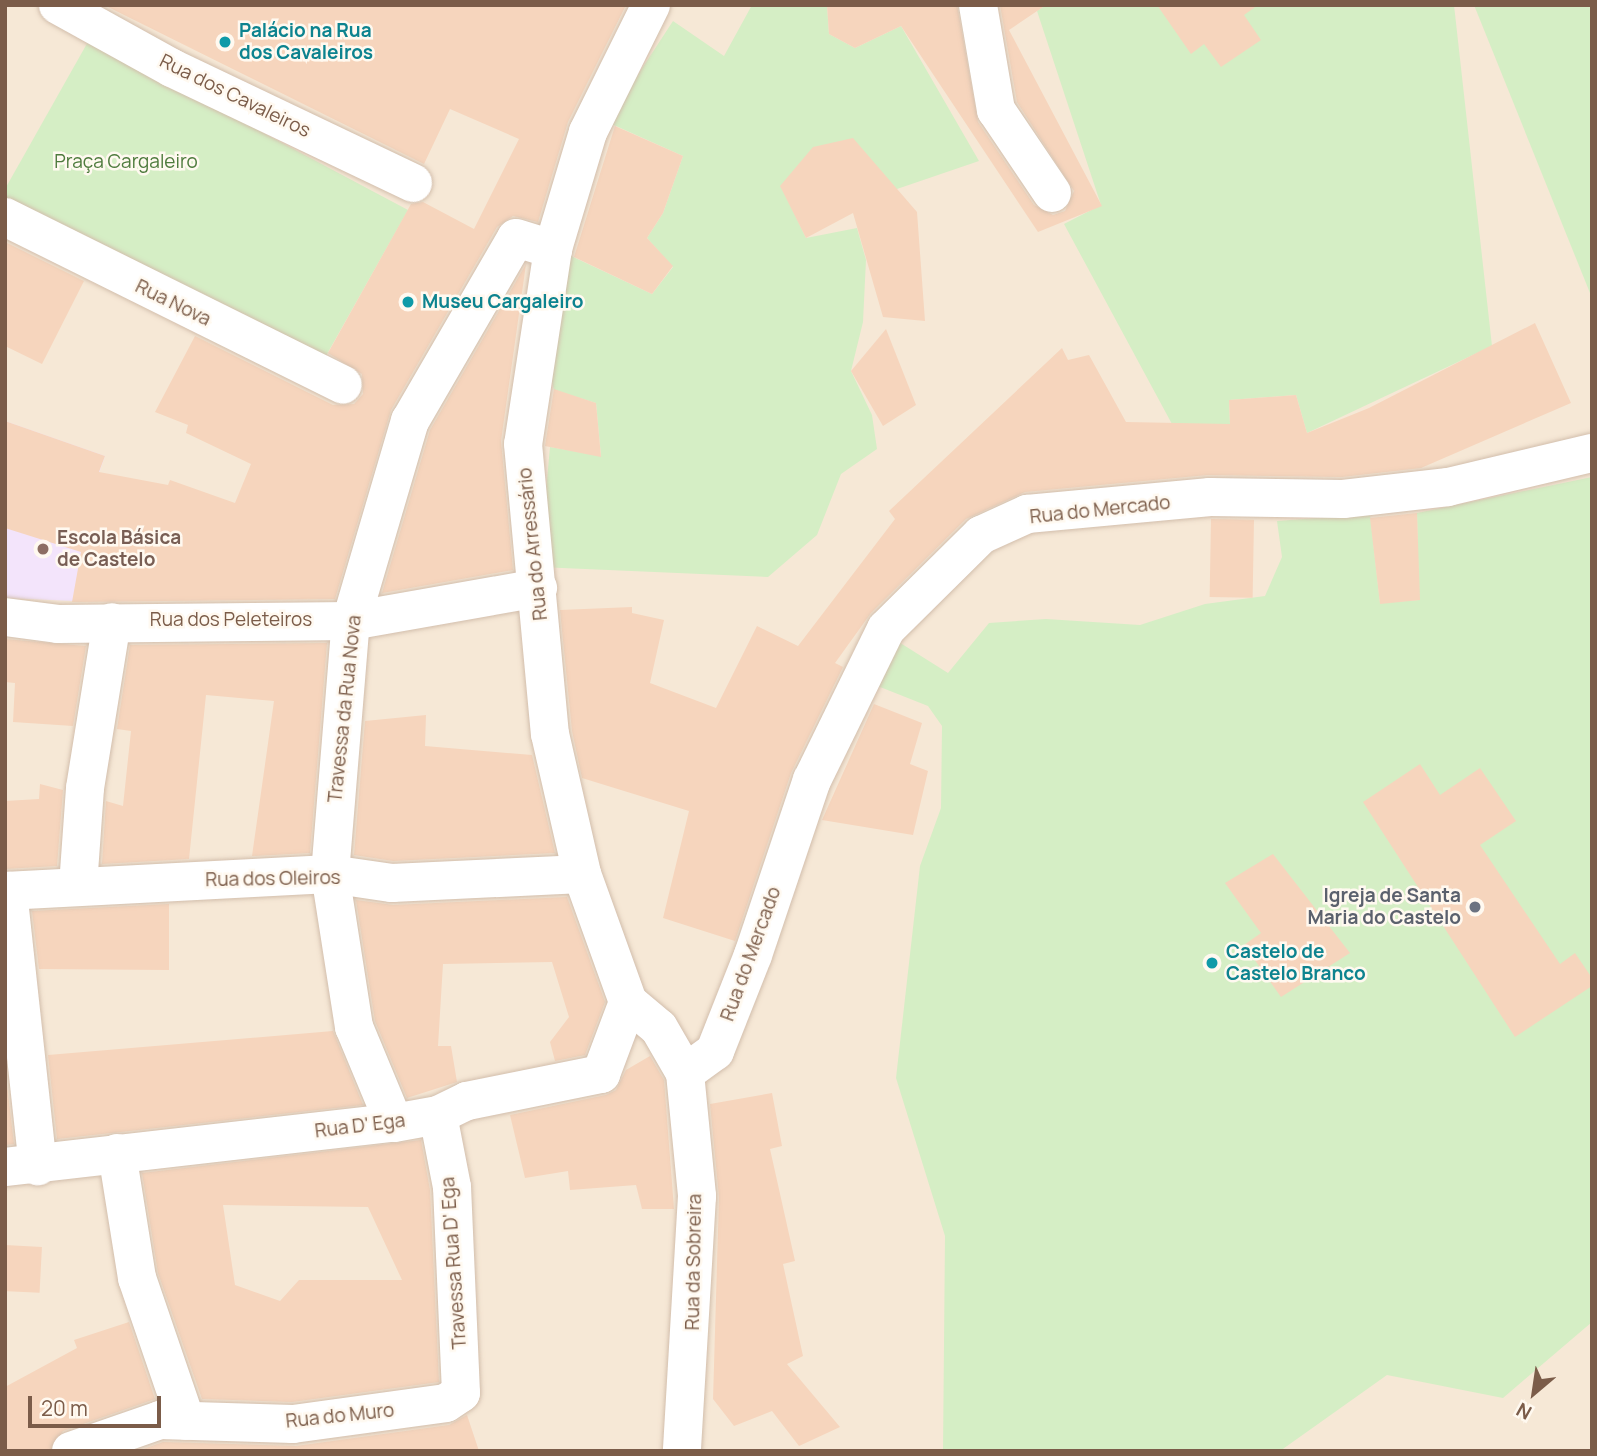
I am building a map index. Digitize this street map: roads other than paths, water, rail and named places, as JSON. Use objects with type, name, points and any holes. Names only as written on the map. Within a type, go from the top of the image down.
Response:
[{"type":"street","name":"Rua dos Cavaleiros","points":[[58,5],[172,68],[413,183]]},
{"type":"street","name":"Rua do Arressário","points":[[628,1002],[582,874],[550,734],[523,444],[553,249],[588,132],[651,5]]},
{"type":"street","points":[[978,5],[996,110],[1052,192]]},
{"type":"street","name":"Rua Nova","points":[[5,217],[343,385]]},
{"type":"street","name":"Travessa da Rua Nova","points":[[394,1123],[354,1027],[330,874],[351,621],[410,421],[516,238],[553,249]]},
{"type":"street","name":"Rua do Mercado","points":[[685,1073],[715,1051],[754,955],[812,780],[886,629],[981,536],[1027,514],[1210,497],[1370,496],[1448,487],[1592,453]]},
{"type":"street","name":"Rua dos Peleteiros","points":[[5,617],[58,624],[351,621],[538,588]]},
{"type":"street","points":[[78,886],[85,788],[112,622]]},
{"type":"street","name":"Rua dos Oleiros","points":[[7,891],[330,874],[392,883],[582,874]]},
{"type":"street","points":[[7,891],[21,1166]]},
{"type":"street","points":[[628,1002],[659,1028],[685,1073]]},
{"type":"street","name":"Rua D' Ega","points":[[21,1166],[394,1123],[438,1115],[467,1101],[601,1074],[628,1002]]},
{"type":"street","name":"Rua da Sobreira","points":[[682,1451],[697,1196],[685,1073]]},
{"type":"street","name":"Travessa Rua D' Ega","points":[[438,1115],[452,1187],[460,1339],[461,1393],[446,1403]]},
{"type":"street","points":[[117,1153],[137,1278],[186,1421]]},
{"type":"street","name":"Rua do Muro","points":[[71,1451],[160,1420],[186,1421],[295,1437],[446,1403]]},
{"type":"place","name":"Palácio na Rua dos Cavaleiros","points":[[225,42]]},
{"type":"place","name":"Museu Cargaleiro","points":[[408,302]]},
{"type":"place","name":"Escola Básica de Castelo","points":[[43,549]]},
{"type":"place","name":"Igreja de Santa Maria do Castelo","points":[[1475,907]]},
{"type":"place","name":"Castelo de Castelo Branco","points":[[1212,963]]},
{"type":"park label","name":"Praça Cargaleiro","points":[[126,162]]}]
